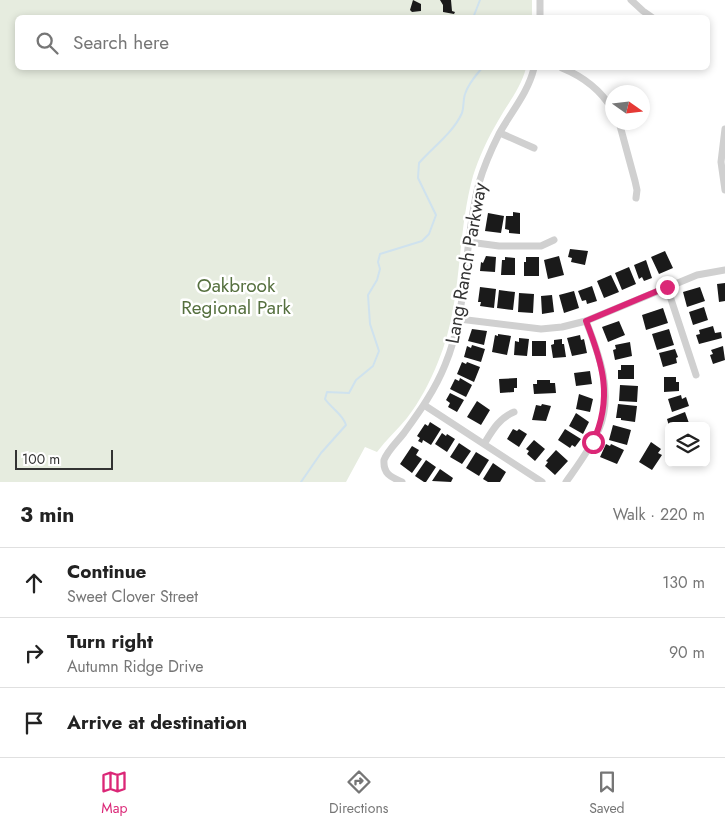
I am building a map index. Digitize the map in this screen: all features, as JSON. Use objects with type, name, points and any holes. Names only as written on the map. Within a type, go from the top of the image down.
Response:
[{"type":"street","points":[[540,0],[540,15]]},
{"type":"street","points":[[631,0],[648,15]]},
{"type":"street","name":"Lang Ranch Parkway","points":[[402,482],[386,473],[384,460],[424,405],[446,365],[459,319],[479,182],[500,134],[525,94],[533,70]]},
{"type":"street","points":[[567,70],[577,74],[593,85],[605,98]]},
{"type":"street","points":[[725,129],[721,156],[725,190]]},
{"type":"street","points":[[621,130],[637,190],[636,198]]},
{"type":"street","points":[[500,134],[534,148]]},
{"type":"street","points":[[469,242],[499,246],[541,246],[554,240]]},
{"type":"street","points":[[459,319],[541,329],[562,327],[586,321],[697,275],[725,270]]},
{"type":"street","points":[[667,287],[696,375]]},
{"type":"street","points":[[566,482],[593,442],[600,427],[604,410],[605,387],[602,368],[586,321]]},
{"type":"street","points":[[424,405],[542,482]]},
{"type":"street","points":[[484,444],[500,421],[505,416],[514,412]]},
{"type":"green space","name":"Oakbrook Regional Park","points":[[0,0],[532,0],[532,15],[15,15],[15,70],[525,70],[518,89],[487,141],[473,176],[464,222],[452,317],[435,369],[407,418],[377,452],[365,447],[346,482],[0,482]]},
{"type":"building","points":[[413,0],[421,4],[421,11],[412,12],[410,10]]},
{"type":"building","points":[[440,0],[451,0],[454,14],[443,12],[443,5]]},
{"type":"building","points":[[513,212],[520,213],[520,234],[509,233],[509,230],[505,229],[506,216],[513,216]]},
{"type":"building","points":[[488,213],[504,216],[501,233],[485,231]]},
{"type":"building","points":[[570,249],[588,251],[585,265],[571,262],[572,258],[568,257]]},
{"type":"building","points":[[665,251],[673,268],[659,274],[651,257]]},
{"type":"building","points":[[486,256],[496,257],[495,272],[480,271],[481,262],[483,263]]},
{"type":"building","points":[[559,256],[564,275],[548,279],[544,260]]},
{"type":"building","points":[[505,257],[515,258],[515,275],[501,275],[502,260],[505,260]]},
{"type":"building","points":[[526,257],[539,257],[539,276],[524,276]]},
{"type":"building","points":[[646,260],[652,278],[644,281],[642,277],[639,279],[634,265]]},
{"type":"building","points":[[629,267],[636,284],[622,290],[615,273]]},
{"type":"building","points":[[611,275],[619,292],[604,298],[597,281]]},
{"type":"building","points":[[725,283],[725,301],[719,302],[717,284]]},
{"type":"building","points":[[592,286],[597,301],[587,304],[586,300],[582,301],[578,291]]},
{"type":"building","points":[[480,287],[496,289],[494,308],[480,306],[481,302],[478,302]]},
{"type":"building","points":[[700,287],[705,301],[687,307],[683,292]]},
{"type":"building","points":[[499,290],[515,292],[513,310],[497,308]]},
{"type":"building","points":[[574,291],[579,308],[564,313],[559,295]]},
{"type":"building","points":[[519,293],[534,294],[533,313],[518,312]]},
{"type":"building","points":[[552,295],[554,312],[542,314],[541,296]]},
{"type":"building","points":[[704,307],[708,320],[693,325],[689,312]]},
{"type":"building","points":[[663,308],[668,323],[646,330],[642,315]]},
{"type":"building","points":[[619,321],[625,335],[608,342],[602,327]]},
{"type":"building","points":[[713,326],[715,333],[721,332],[722,338],[699,344],[696,335],[700,334],[699,330]]},
{"type":"building","points":[[472,329],[487,331],[484,345],[468,341]]},
{"type":"building","points":[[669,329],[674,345],[657,350],[652,334]]},
{"type":"building","points":[[498,334],[511,336],[507,355],[492,352],[495,335],[498,336]]},
{"type":"building","points":[[580,335],[581,340],[584,339],[587,353],[572,356],[567,338]]},
{"type":"building","points":[[519,338],[529,339],[527,356],[514,355],[515,341],[519,342]]},
{"type":"building","points":[[562,339],[566,357],[553,358],[551,345],[554,344],[554,340]]},
{"type":"building","points":[[532,341],[546,341],[546,356],[532,356]]},
{"type":"building","points":[[630,342],[632,356],[615,360],[613,350],[616,349],[615,345]]},
{"type":"building","points":[[472,345],[485,349],[481,362],[464,357],[467,346],[471,348]]},
{"type":"building","points":[[723,346],[725,360],[713,364],[710,355],[713,354],[711,350]]},
{"type":"building","points":[[675,349],[678,357],[676,358],[677,363],[663,367],[659,353]]},
{"type":"building","points":[[462,362],[480,367],[474,382],[457,374]]},
{"type":"building","points":[[621,365],[634,365],[634,379],[618,379],[618,370],[621,370]]},
{"type":"building","points":[[590,371],[592,384],[576,386],[574,373]]},
{"type":"building","points":[[664,377],[676,377],[676,382],[679,382],[679,391],[664,392]]},
{"type":"building","points":[[460,378],[472,385],[466,397],[450,389],[455,379],[459,381]]},
{"type":"building","points":[[517,378],[517,388],[514,388],[514,392],[500,393],[499,379]]},
{"type":"building","points":[[537,380],[550,380],[550,383],[555,383],[556,393],[534,394],[533,384],[537,384]]},
{"type":"building","points":[[620,385],[638,386],[637,402],[619,401]]},
{"type":"building","points":[[450,393],[464,400],[457,412],[448,407],[450,403],[446,400]]},
{"type":"building","points":[[579,394],[593,399],[590,412],[576,409]]},
{"type":"building","points":[[681,395],[682,399],[686,397],[689,406],[672,412],[668,399]]},
{"type":"building","points":[[477,401],[490,410],[481,425],[467,417]]},
{"type":"building","points":[[542,404],[551,406],[546,421],[532,420],[536,405],[541,406]]},
{"type":"building","points":[[618,404],[637,406],[635,422],[616,418]]},
{"type":"building","points":[[685,412],[689,422],[668,422],[667,419]]},
{"type":"building","points":[[576,413],[589,422],[583,434],[569,426]]},
{"type":"building","points":[[430,422],[441,429],[431,445],[423,440],[422,443],[418,441],[420,438],[417,436],[425,424],[428,426]]},
{"type":"building","points":[[613,425],[631,430],[627,445],[609,440]]},
{"type":"building","points":[[513,429],[517,431],[519,429],[527,434],[519,447],[507,439]]},
{"type":"building","points":[[565,429],[581,439],[575,447],[572,445],[570,448],[558,440]]},
{"type":"building","points":[[442,433],[455,439],[447,452],[435,444]]},
{"type":"building","points":[[534,440],[545,449],[535,461],[527,454],[529,451],[526,449]]},
{"type":"building","points":[[651,442],[661,449],[658,453],[662,455],[652,470],[639,462]]},
{"type":"building","points":[[459,443],[471,451],[462,464],[450,457]]},
{"type":"building","points":[[606,444],[610,446],[611,444],[624,450],[617,464],[600,457]]},
{"type":"building","points":[[412,446],[419,450],[416,455],[422,459],[412,473],[400,464]]},
{"type":"building","points":[[556,450],[568,461],[555,475],[545,466],[548,462],[546,461]]},
{"type":"building","points":[[476,452],[489,460],[479,476],[466,468]]},
{"type":"building","points":[[426,460],[436,467],[426,482],[424,482],[415,476]]},
{"type":"building","points":[[493,463],[506,472],[500,482],[488,482],[483,479]]},
{"type":"building","points":[[440,469],[453,478],[451,482],[432,481]]},
{"type":"waterway","points":[[474,15],[480,0]]},
{"type":"waterway","points":[[301,482],[321,453],[346,425],[325,399],[327,392],[349,393],[356,380],[373,366],[379,351],[370,324],[368,295],[377,280],[380,269],[378,262],[380,254],[422,241],[429,234],[436,215],[418,178],[419,163],[458,120],[462,113],[466,90],[480,70]]},
{"type":"route","points":[[593,442],[600,427],[604,410],[605,387],[599,355],[586,321],[667,287]]}]
